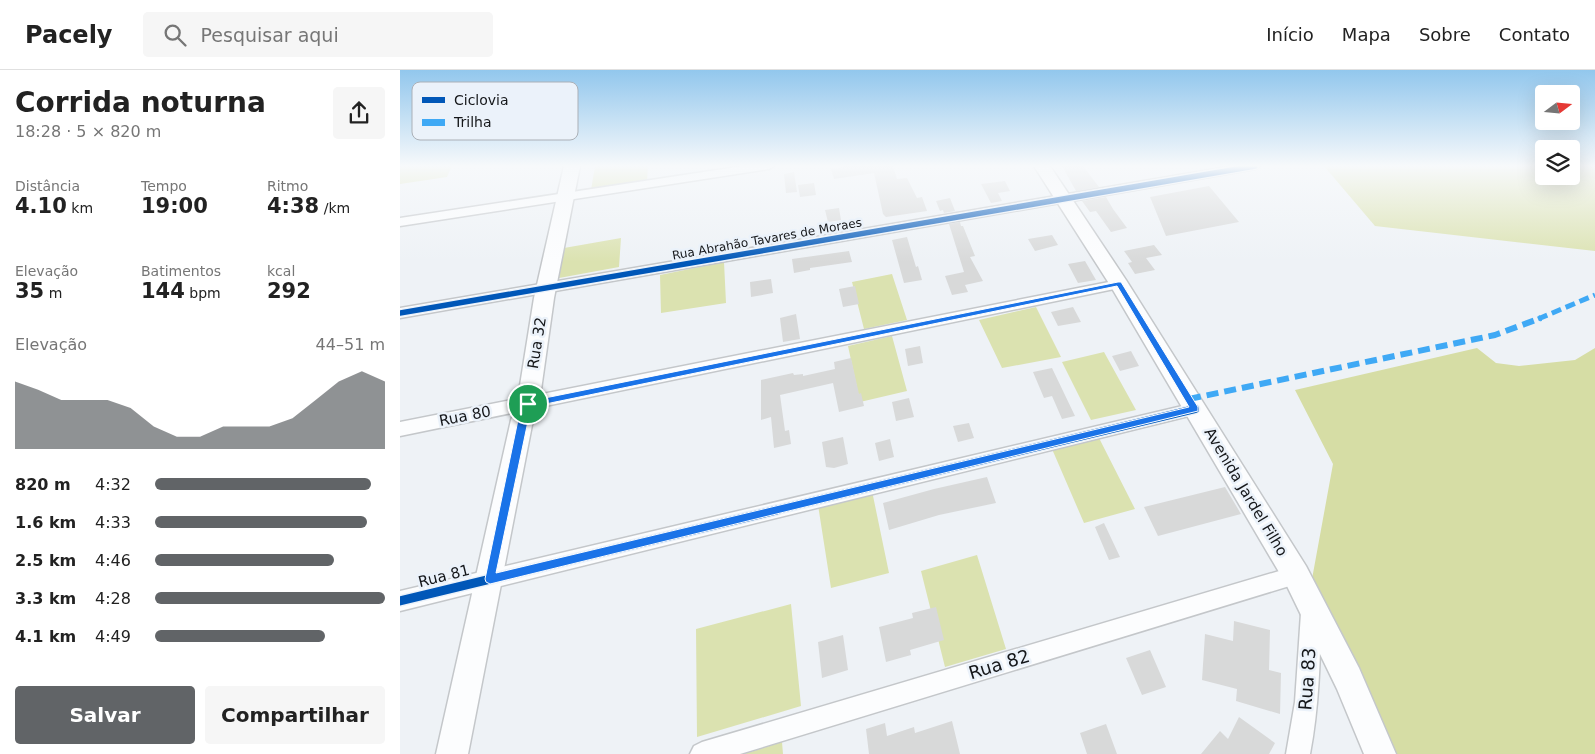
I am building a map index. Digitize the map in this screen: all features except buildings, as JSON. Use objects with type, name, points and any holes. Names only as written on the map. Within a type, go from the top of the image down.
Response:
[{"type":"main road","name":"Rua 32","points":[[452,754],[522,420],[528,404],[544,298],[548,287],[566,198]]},
{"type":"main road","name":"Avenida Jardel Filho","points":[[1065,199],[1312,603],[1348,679],[1380,754]]},
{"type":"street","points":[[400,222],[554,198]]},
{"type":"street","name":"Rua Abrahão Tavares de Moraes","points":[[400,313],[1071,198]]},
{"type":"street","name":"Rua 80","points":[[400,429],[1118,284]]},
{"type":"street","name":"Rua 81","points":[[400,600],[1195,409]]},
{"type":"street","name":"Rua 82","points":[[702,754],[1296,575]]},
{"type":"street","name":"Rua 83","points":[[1298,754],[1306,705],[1312,603]]},
{"type":"green space","points":[[1351,198],[1595,198],[1595,251],[1375,226]]},
{"type":"green space","points":[[621,238],[619,267],[559,278],[564,248]]},
{"type":"green space","points":[[724,262],[726,303],[661,313],[660,275]]},
{"type":"green space","points":[[892,274],[907,320],[864,329],[852,282]]},
{"type":"green space","points":[[1036,307],[1061,357],[1002,368],[979,320]]},
{"type":"green space","points":[[892,336],[907,391],[860,402],[848,346]]},
{"type":"green space","points":[[1477,348],[1496,363],[1519,366],[1575,360],[1595,348],[1595,754],[1391,754],[1312,579],[1333,464],[1295,390]]},
{"type":"green space","points":[[1104,352],[1136,410],[1091,420],[1062,362]]},
{"type":"green space","points":[[1099,438],[1135,509],[1084,523],[1052,449]]},
{"type":"green space","points":[[872,491],[889,573],[831,588],[818,505]]},
{"type":"green space","points":[[977,555],[1006,649],[945,667],[921,571]]},
{"type":"green space","points":[[791,604],[801,706],[697,737],[696,629]]},
{"type":"green space","points":[[782,742],[783,754],[744,754]]},
{"type":"marked path","points":[[1189,399],[1495,335],[1595,295]]},
{"type":"cycle path","points":[[400,313],[1069,198]]},
{"type":"cycle path","points":[[400,601],[1195,409]]},
{"type":"route","points":[[1118,284],[1195,409],[490,579],[522,420],[528,404],[1118,284]]}]
